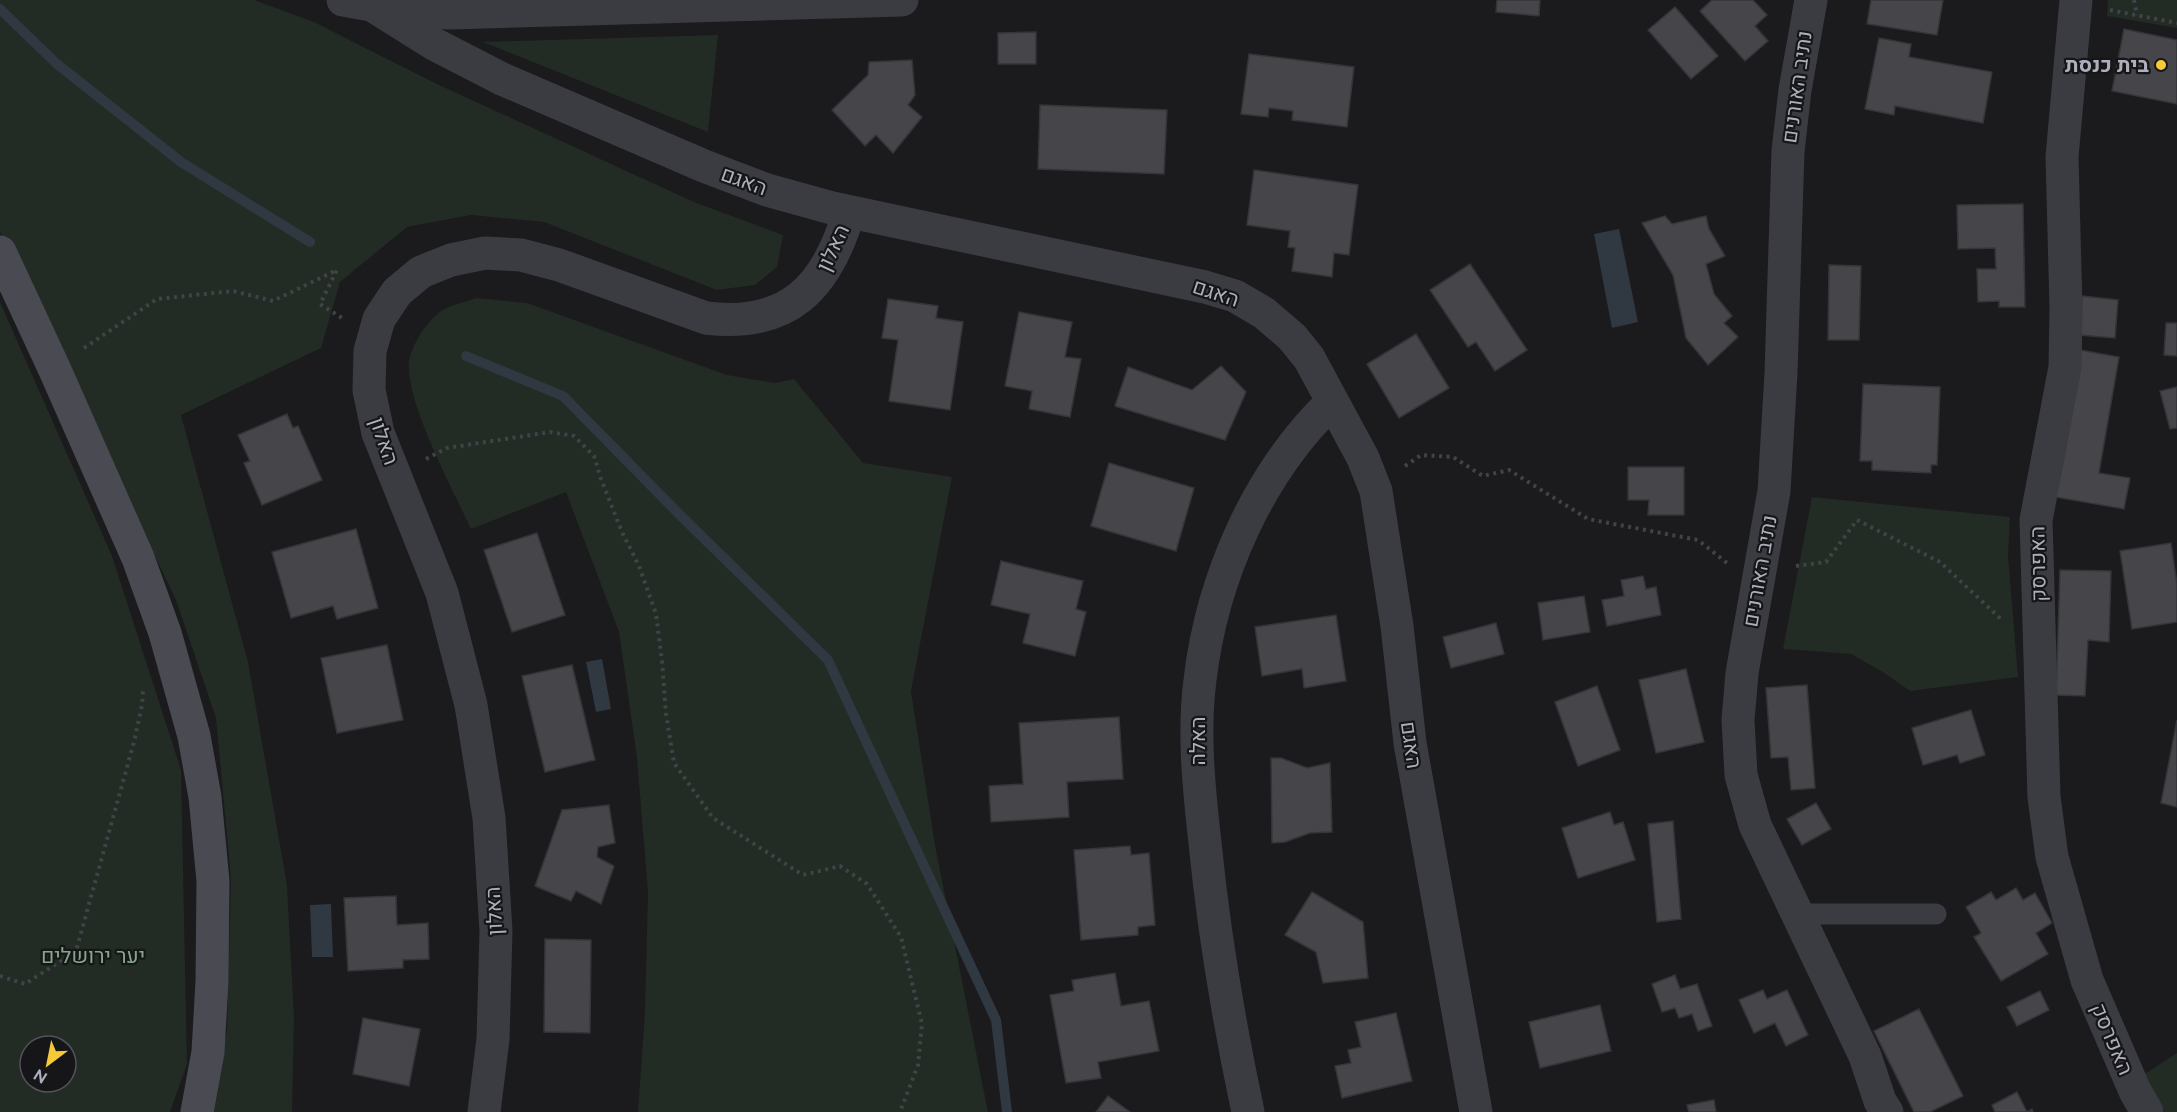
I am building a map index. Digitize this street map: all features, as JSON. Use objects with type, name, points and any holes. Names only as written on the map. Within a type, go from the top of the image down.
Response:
[{"type":"main road","points":[[0,252],[138,558],[176,669],[200,767],[212,854],[212,981],[208,1052],[197,1112]]},
{"type":"street","points":[[343,0],[375,7],[448,13],[902,0]]},
{"type":"street","name":"נתיב האורנים","points":[[1811,0],[1795,90],[1788,151],[1781,374],[1774,491],[1742,673],[1738,720],[1741,775],[1755,825],[1865,1056],[1880,1101],[1887,1112]]},
{"type":"street","name":"האפרסק","points":[[2076,2],[2062,157],[2066,308],[2065,367],[2036,520],[2044,798],[2052,857],[2087,980],[2130,1081],[2147,1112]]},
{"type":"street","name":"האגם","points":[[375,7],[459,58],[550,101],[741,181],[806,202],[849,212],[1205,286],[1236,296],[1264,314],[1292,337],[1309,358],[1363,458],[1376,491],[1397,626],[1410,743],[1476,1112]]},
{"type":"street","name":"האלון","points":[[484,1112],[494,1039],[496,931],[489,818],[471,705],[442,593],[378,434],[369,390],[369,351],[379,319],[397,292],[422,272],[451,260],[485,253],[521,255],[559,265],[706,318],[730,321],[752,319],[791,304],[807,291],[833,256],[849,212]]},
{"type":"street","name":"האלה","points":[[1248,1112],[1223,974],[1206,860],[1197,762],[1196,720],[1200,679],[1207,637],[1218,596],[1248,519],[1288,451],[1310,423],[1332,402]]},
{"type":"lane","points":[[1797,914],[1936,914]]},
{"type":"path","points":[[2134,0],[2137,15]]},
{"type":"path","points":[[2076,2],[2177,23]]},
{"type":"path","points":[[54,368],[156,299],[233,291],[273,302],[337,270],[320,304],[374,337]]},
{"type":"path","points":[[396,476],[447,448],[550,432],[574,436],[594,456],[601,479],[622,532],[639,566],[656,614],[666,714],[674,763],[713,818],[802,875],[840,866],[867,884],[901,937],[922,1024],[918,1065],[900,1112]]},
{"type":"path","points":[[1376,491],[1397,471],[1421,455],[1453,457],[1483,476],[1509,470],[1588,519],[1698,540],[1726,563],[1760,571],[1826,562],[1857,520],[1940,562],[2001,620],[2039,638]]},
{"type":"path","points":[[0,976],[25,984],[76,951],[134,742],[142,705],[143,680]]},
{"type":"green space","points":[[0,0],[254,0],[314,22],[437,84],[694,202],[783,235],[777,267],[755,285],[717,290],[544,222],[471,215],[407,227],[340,282],[321,348],[181,415],[248,662],[287,885],[294,1018],[292,1112],[211,1112],[227,1030],[231,879],[216,718],[176,600],[0,232]]},
{"type":"green space","points":[[2108,0],[2177,0],[2177,28],[2107,16]]},
{"type":"green space","points":[[718,35],[708,132],[483,42]]},
{"type":"green space","points":[[476,298],[527,303],[727,375],[775,383],[794,379],[863,463],[952,477],[911,691],[935,845],[988,1112],[638,1112],[645,1012],[648,892],[637,758],[619,632],[566,492],[471,529],[430,443],[420,417],[409,373],[410,356],[422,331],[431,320],[441,311]]},
{"type":"green space","name":"יער ירושלים","points":[[0,302],[112,556],[181,770],[187,1064],[170,1112],[0,1112]]},
{"type":"green space","points":[[1812,497],[2010,517],[2008,555],[2018,677],[1910,691],[1851,654],[1783,649]]},
{"type":"green space","points":[[2177,1053],[2177,1112],[2165,1112],[2143,1075]]},
{"type":"shaded area","points":[[1619,229],[1638,322],[1612,328],[1594,234]]},
{"type":"shaded area","points":[[602,659],[611,709],[596,712],[586,662]]},
{"type":"shaded area","points":[[331,904],[333,957],[312,957],[310,905]]},
{"type":"building","points":[[1497,0],[1540,0],[1539,16],[1496,12]]},
{"type":"building","points":[[1712,0],[1753,0],[1767,15],[1755,26],[1768,41],[1745,61],[1700,11]]},
{"type":"building","points":[[1871,0],[1943,0],[1937,35],[1867,24]]},
{"type":"building","points":[[1675,7],[1718,56],[1691,79],[1648,30]]},
{"type":"building","points":[[2124,29],[2177,40],[2177,104],[2112,91]]},
{"type":"building","points":[[1036,32],[1036,64],[998,64],[998,33]]},
{"type":"building","points":[[1879,38],[1911,44],[1909,57],[1992,72],[1983,123],[1895,106],[1894,115],[1865,109]]},
{"type":"building","points":[[1249,54],[1354,67],[1347,127],[1292,120],[1293,111],[1269,108],[1268,117],[1241,114]]},
{"type":"building","points":[[912,60],[915,95],[908,105],[922,117],[893,153],[876,135],[865,146],[832,110],[868,75],[869,62]]},
{"type":"building","points":[[1040,105],[1167,110],[1164,174],[1038,169]]},
{"type":"building","points":[[1254,170],[1358,185],[1349,255],[1334,253],[1332,277],[1292,271],[1295,248],[1288,247],[1290,231],[1247,225]]},
{"type":"building","points":[[2023,204],[2025,307],[1999,307],[1999,301],[1978,302],[1977,269],[1996,269],[1995,248],[1958,249],[1957,205]]},
{"type":"building","points":[[1665,216],[1672,224],[1706,216],[1709,229],[1725,256],[1706,264],[1714,294],[1732,316],[1724,323],[1738,337],[1708,365],[1686,338],[1673,275],[1642,223]]},
{"type":"building","points":[[1470,264],[1527,350],[1495,371],[1476,342],[1468,347],[1430,290]]},
{"type":"building","points":[[1829,265],[1861,266],[1859,340],[1828,340]]},
{"type":"building","points":[[2082,296],[2118,300],[2115,338],[2079,335]]},
{"type":"building","points":[[888,299],[938,306],[936,318],[963,322],[950,410],[889,401],[898,340],[882,338]]},
{"type":"building","points":[[1019,312],[1072,322],[1065,357],[1081,359],[1070,417],[1029,409],[1032,391],[1005,386]]},
{"type":"building","points":[[2166,323],[2177,323],[2177,356],[2164,355]]},
{"type":"building","points":[[1416,334],[1449,388],[1399,418],[1367,364]]},
{"type":"building","points":[[2080,350],[2119,357],[2099,473],[2130,478],[2124,509],[2055,497]]},
{"type":"building","points":[[1221,366],[1246,392],[1225,440],[1115,406],[1128,367],[1192,390]]},
{"type":"building","points":[[1863,384],[1940,387],[1937,465],[1931,465],[1931,473],[1872,470],[1872,461],[1860,461]]},
{"type":"building","points":[[2177,387],[2177,428],[2170,429],[2160,391]]},
{"type":"building","points":[[287,414],[293,428],[298,426],[322,480],[262,505],[244,463],[250,461],[238,435]]},
{"type":"building","points":[[1109,463],[1194,488],[1176,551],[1091,526]]},
{"type":"building","points":[[1628,467],[1684,467],[1684,515],[1648,515],[1649,500],[1628,500]]},
{"type":"building","points":[[356,529],[378,608],[337,619],[333,606],[291,618],[272,552]]},
{"type":"building","points":[[537,533],[565,615],[512,632],[484,550]]},
{"type":"building","points":[[2171,543],[2177,584],[2177,622],[2132,629],[2120,551]]},
{"type":"building","points":[[1001,561],[1083,581],[1076,609],[1086,612],[1075,656],[1023,643],[1030,614],[991,605]]},
{"type":"building","points":[[2060,570],[2111,571],[2109,642],[2088,640],[2085,696],[2056,695]]},
{"type":"building","points":[[1643,576],[1646,589],[1656,587],[1661,615],[1607,626],[1602,600],[1624,596],[1621,580]]},
{"type":"building","points":[[1584,596],[1590,632],[1543,640],[1538,603]]},
{"type":"building","points":[[1336,615],[1346,681],[1304,688],[1302,669],[1262,676],[1255,627]]},
{"type":"building","points":[[1496,623],[1504,654],[1451,668],[1443,637]]},
{"type":"building","points":[[387,645],[403,720],[337,733],[321,658]]},
{"type":"building","points":[[572,665],[595,760],[545,772],[522,676]]},
{"type":"building","points":[[1686,669],[1704,742],[1656,753],[1639,680]]},
{"type":"building","points":[[1807,685],[1815,788],[1791,790],[1788,757],[1771,758],[1766,688]]},
{"type":"building","points":[[1597,686],[1620,750],[1578,766],[1555,702]]},
{"type":"building","points":[[1971,710],[1985,755],[1960,763],[1957,755],[1923,765],[1912,728]]},
{"type":"building","points":[[1119,717],[1123,779],[1067,782],[1069,817],[991,822],[989,786],[1023,784],[1019,723]]},
{"type":"building","points":[[2177,720],[2177,807],[2161,803]]},
{"type":"building","points":[[1271,758],[1281,758],[1307,768],[1330,763],[1332,832],[1310,833],[1285,842],[1272,843]]},
{"type":"building","points":[[1816,803],[1831,829],[1802,845],[1787,819]]},
{"type":"building","points":[[609,805],[615,843],[598,847],[597,857],[614,866],[601,904],[576,891],[571,901],[535,886],[562,810]]},
{"type":"building","points":[[1610,812],[1614,825],[1623,822],[1635,860],[1578,878],[1562,828]]},
{"type":"building","points":[[1673,821],[1681,919],[1657,922],[1648,824]]},
{"type":"building","points":[[1130,846],[1131,855],[1149,853],[1155,925],[1138,927],[1138,935],[1081,940],[1074,850]]},
{"type":"building","points":[[2016,888],[2023,900],[2035,893],[2052,923],[2036,933],[2048,954],[2001,981],[1974,937],[1981,933],[1966,907],[1991,892],[1996,900]]},
{"type":"building","points":[[1312,892],[1363,922],[1368,978],[1323,983],[1316,952],[1285,935]]},
{"type":"building","points":[[396,896],[397,925],[428,923],[429,959],[403,960],[403,968],[348,971],[344,898]]},
{"type":"building","points":[[545,939],[591,940],[590,1033],[544,1032]]},
{"type":"building","points":[[1115,973],[1121,1006],[1149,1001],[1159,1051],[1098,1062],[1101,1078],[1066,1083],[1050,995],[1074,991],[1072,980]]},
{"type":"building","points":[[1675,975],[1680,989],[1697,984],[1712,1026],[1698,1031],[1692,1014],[1679,1018],[1675,1008],[1662,1012],[1652,984]]},
{"type":"building","points":[[1763,990],[1767,999],[1787,990],[1808,1035],[1786,1046],[1775,1023],[1754,1033],[1739,1000]]},
{"type":"building","points":[[2040,991],[2049,1010],[2017,1026],[2007,1007]]},
{"type":"building","points":[[1600,1005],[1611,1051],[1540,1068],[1529,1022]]},
{"type":"building","points":[[1919,1009],[1963,1096],[1930,1112],[1914,1112],[1874,1031]]},
{"type":"building","points":[[1396,1013],[1412,1081],[1342,1098],[1335,1066],[1351,1063],[1348,1050],[1361,1047],[1355,1022]]},
{"type":"building","points":[[363,1018],[420,1029],[409,1086],[353,1074]]},
{"type":"building","points":[[2017,1092],[2027,1112],[1995,1112],[1992,1105]]},
{"type":"building","points":[[1108,1096],[1130,1112],[1096,1112]]},
{"type":"building","points":[[1714,1100],[1716,1112],[1689,1112],[1687,1105]]},
{"type":"waterway","points":[[0,9],[57,64],[181,162],[310,242]]},
{"type":"waterway","points":[[466,356],[563,396],[828,660],[996,1020],[1007,1112]]},
{"type":"place","name":"בית כנסת","points":[[2161,65]]}]
